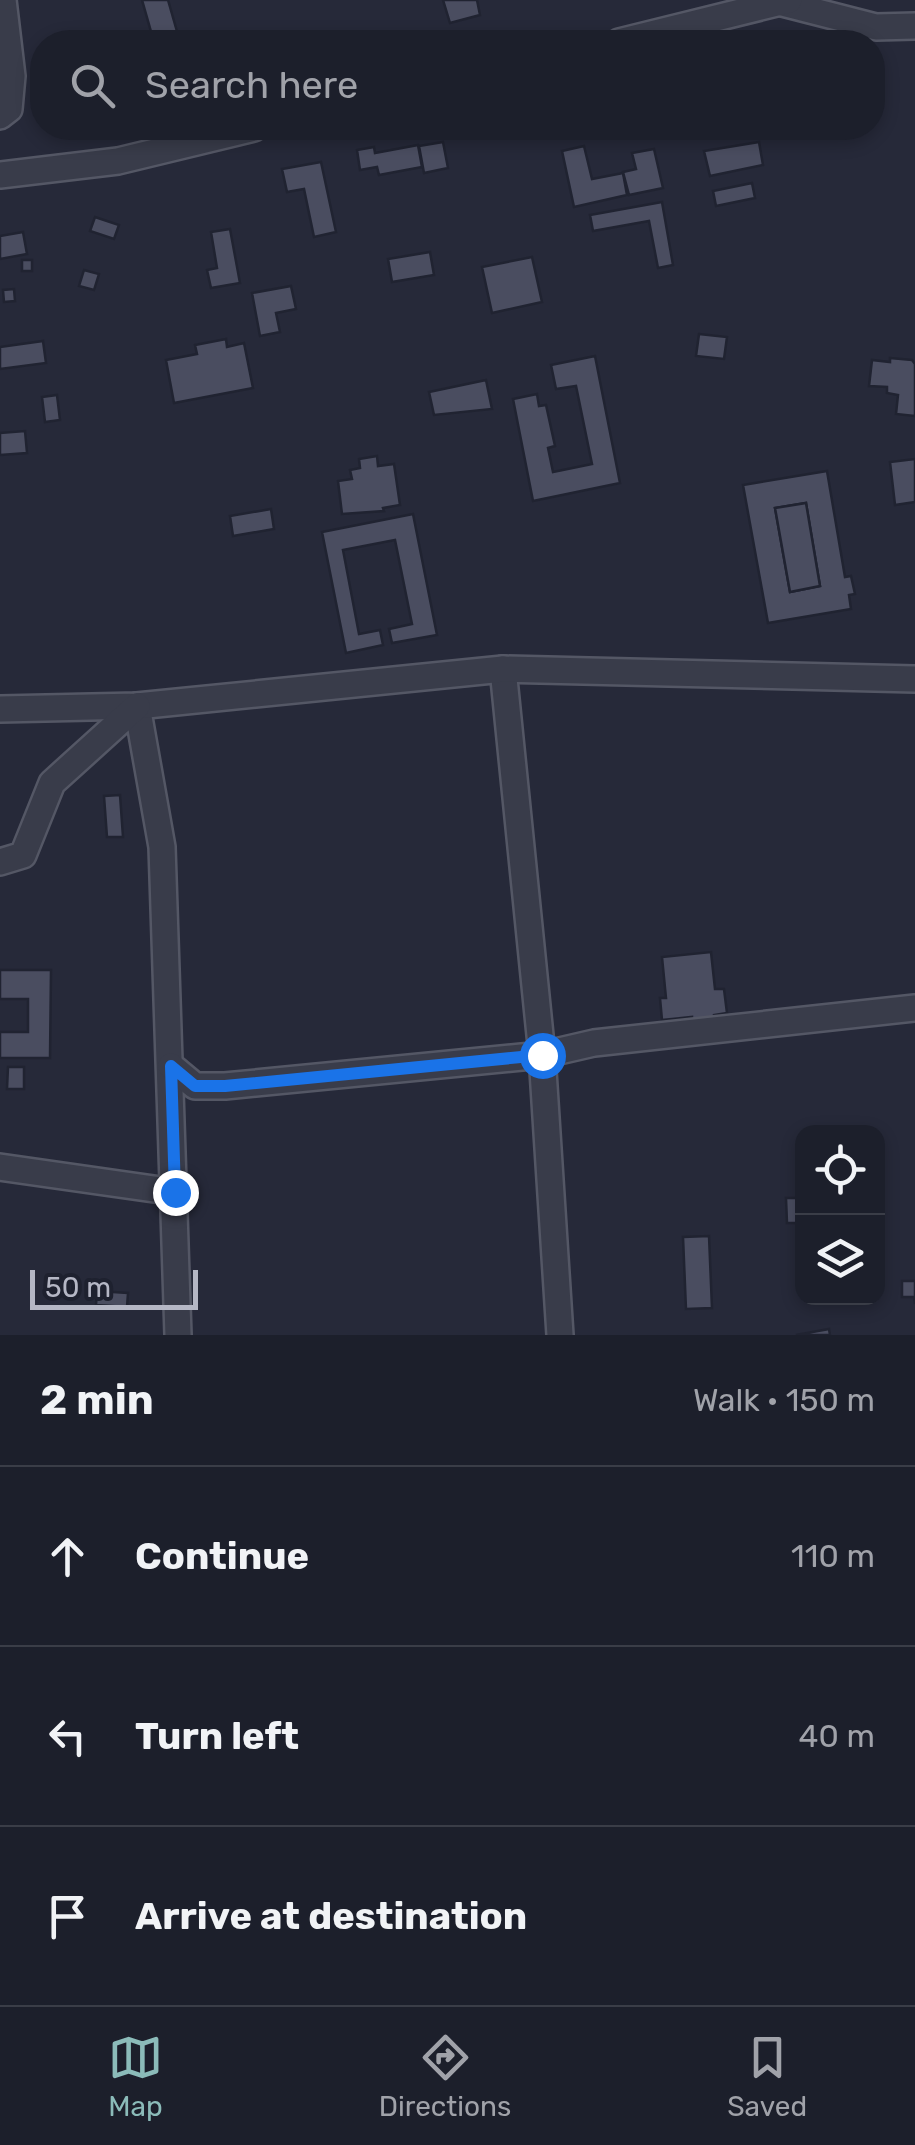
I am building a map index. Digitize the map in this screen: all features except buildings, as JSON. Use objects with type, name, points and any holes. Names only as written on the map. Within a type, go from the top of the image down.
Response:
[{"type":"street","points":[[0,116],[9,109],[12,76],[3,0]]},
{"type":"street","points":[[668,30],[786,1],[876,28],[915,26]]},
{"type":"street","points":[[0,174],[118,161],[205,140]]},
{"type":"street","points":[[503,669],[542,1055],[560,1335]]},
{"type":"street","points":[[0,709],[137,706],[503,669],[915,678]]},
{"type":"street","points":[[0,862],[24,855],[52,783],[137,706]]},
{"type":"street","points":[[137,706],[162,847],[178,1335]]},
{"type":"street","points":[[171,1066],[195,1086],[225,1086],[542,1055],[594,1043],[915,1008]]},
{"type":"street","points":[[0,1167],[175,1192]]},
{"type":"route","points":[[175,1192],[171,1066],[195,1086],[225,1086],[542,1055]]}]
